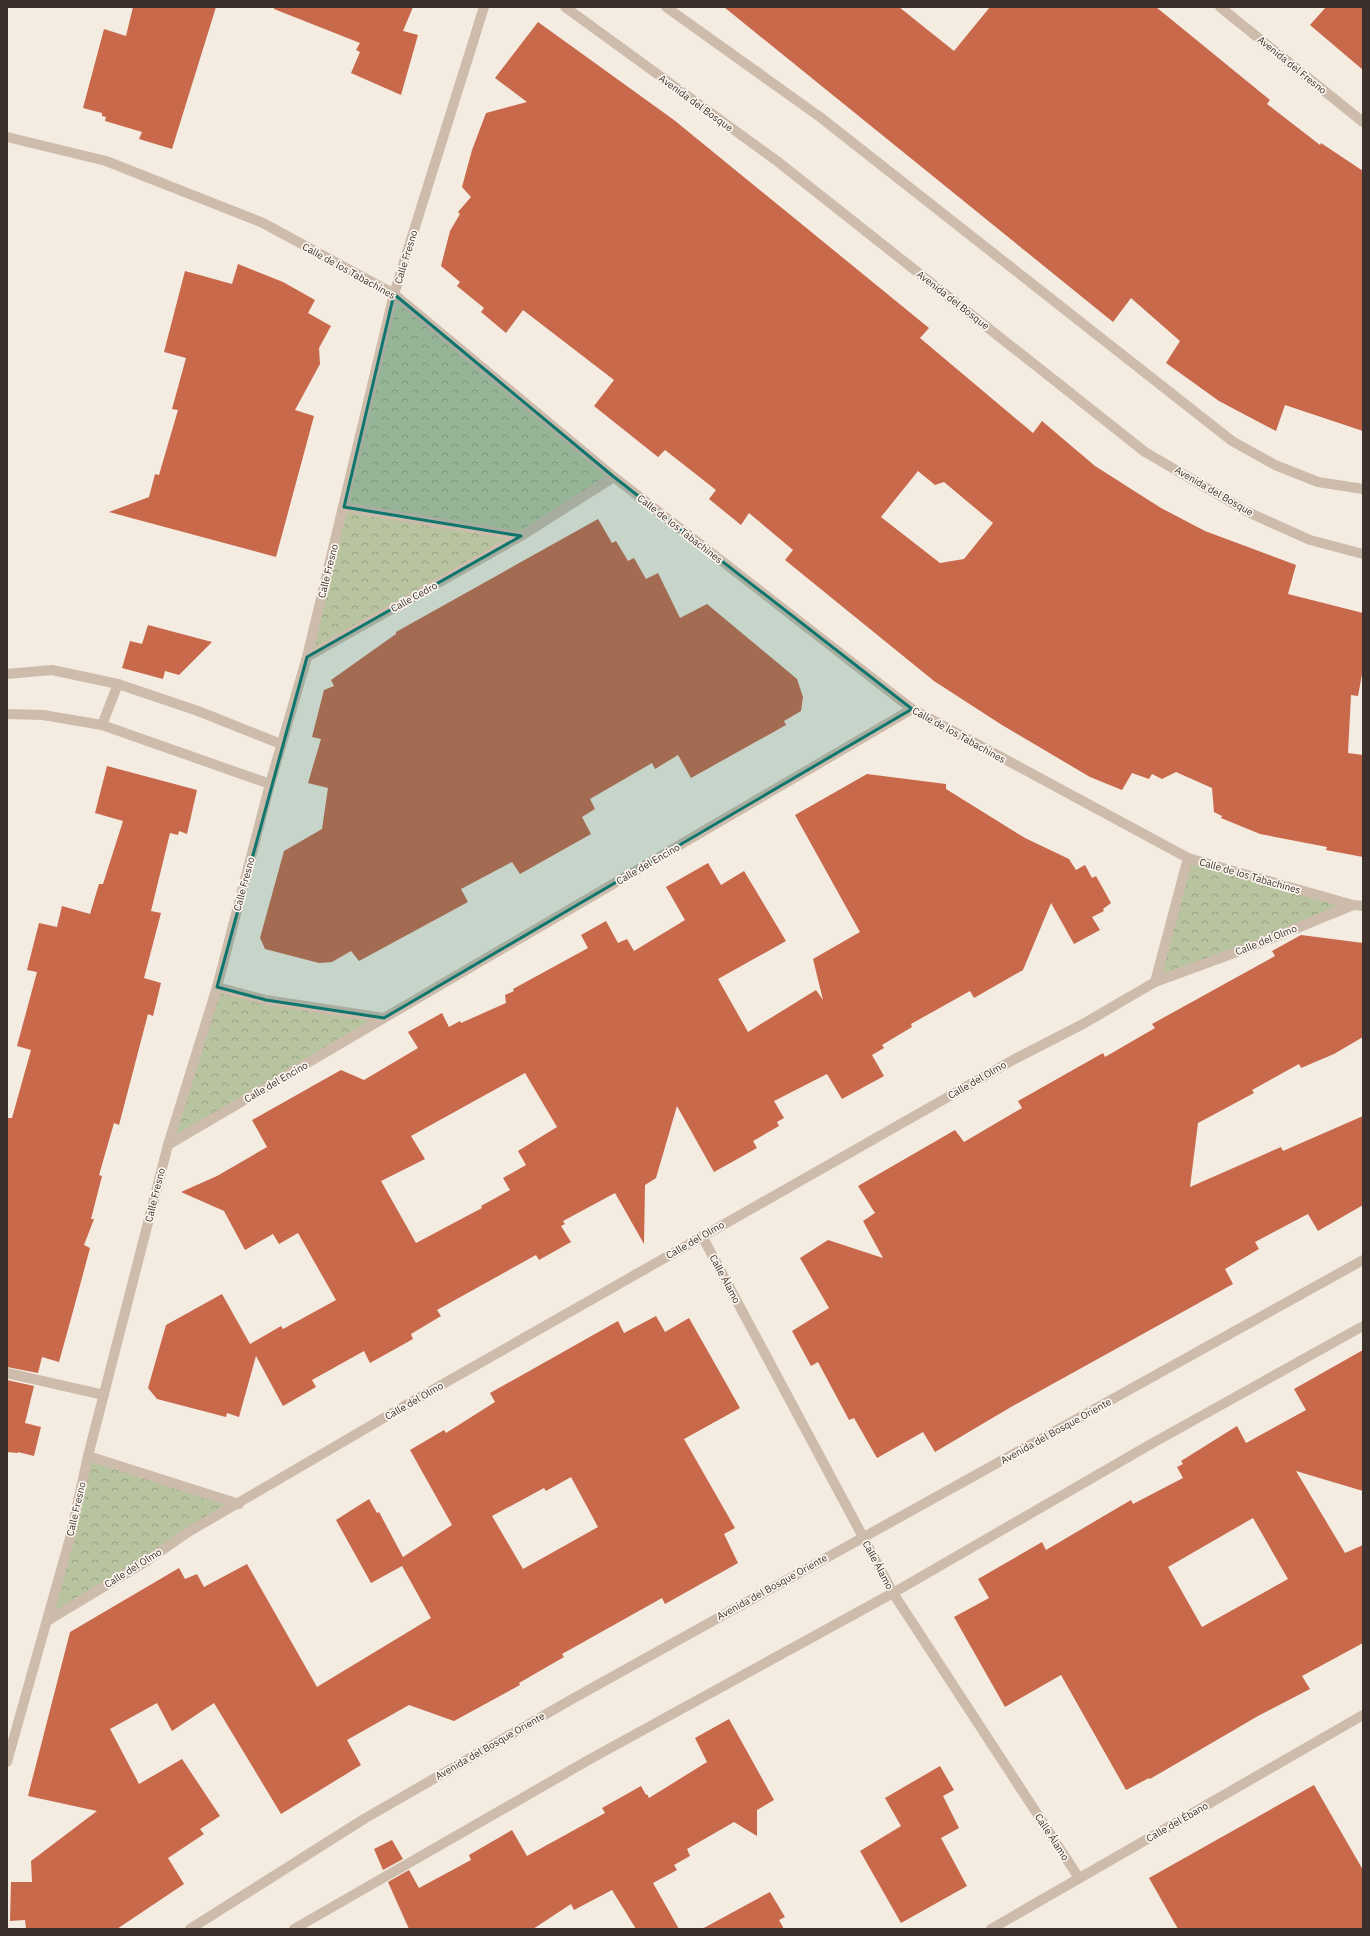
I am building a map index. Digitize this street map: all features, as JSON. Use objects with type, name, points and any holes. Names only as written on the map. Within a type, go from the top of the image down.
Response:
[{"type":"street","name":"Calle Fresno","points":[[7,1762],[70,1538],[88,1456],[168,1145],[216,987],[281,744],[307,657],[394,294],[484,7]]},
{"type":"street","name":"Avenida del Bosque","points":[[565,7],[777,161],[1145,452],[1250,513],[1310,540],[1363,554]]},
{"type":"street","points":[[666,7],[820,117],[1232,441],[1275,465],[1318,482],[1363,489]]},
{"type":"street","name":"Avenida del Fresno","points":[[1220,7],[1363,122]]},
{"type":"street","name":"Calle de los Tabachines","points":[[7,138],[106,161],[263,223],[394,294],[614,477],[912,710],[1188,858],[1358,905]]},
{"type":"street","name":"Calle Cedro","points":[[307,657],[521,536],[614,477]]},
{"type":"street","points":[[344,507],[521,536]]},
{"type":"street","points":[[7,674],[52,670],[118,684],[198,711],[281,744]]},
{"type":"street","points":[[102,725],[118,684]]},
{"type":"street","name":"Calle del Encino","points":[[168,1145],[912,710]]},
{"type":"street","points":[[7,714],[43,715],[102,725],[270,784]]},
{"type":"street","points":[[1155,982],[1188,858]]},
{"type":"street","name":"Calle del Olmo","points":[[47,1621],[145,1562],[190,1531],[239,1504],[406,1405],[1013,1060],[1083,1024],[1155,982],[1358,905]]},
{"type":"street","points":[[216,987],[266,1000],[384,1018]]},
{"type":"street","name":"Calle Álamo","points":[[702,1236],[893,1593],[1079,1878]]},
{"type":"street","name":"Avenida del Bosque Oriente","points":[[190,1929],[364,1819],[574,1698],[1363,1260]]},
{"type":"street","points":[[294,1929],[585,1762],[893,1593],[1151,1444],[1363,1326]]},
{"type":"street","points":[[7,1373],[104,1395]]},
{"type":"street","points":[[88,1456],[239,1504]]},
{"type":"street","name":"Calle del Ébano","points":[[991,1929],[1363,1715]]},
{"type":"highlighted area","points":[[394,294],[614,477],[912,709],[384,1018],[266,1000],[217,987],[307,657],[521,536],[344,507]]},
{"type":"green space","points":[[394,294],[614,477],[307,657]]},
{"type":"green space","points":[[1188,858],[1353,905],[1155,982]]},
{"type":"green space","points":[[217,987],[384,1018],[169,1145]]},
{"type":"green space","points":[[88,1456],[239,1504],[47,1621]]},
{"type":"building","points":[[133,7],[216,7],[172,149],[139,139],[142,132],[105,121],[106,117],[102,116],[102,113],[83,108],[104,29],[126,36]]},
{"type":"building","points":[[274,7],[413,7],[403,31],[418,35],[401,95],[351,73],[360,52],[356,50],[360,43],[274,9]]},
{"type":"building","points":[[724,7],[899,7],[954,51],[990,7],[1156,7],[1270,100],[1267,104],[1320,145],[1321,143],[1363,171],[1363,431],[1285,405],[1276,431],[1219,401],[1166,363],[1180,341],[1131,298],[1113,322]]},
{"type":"building","points":[[1326,7],[1363,7],[1363,70],[1310,25]]},
{"type":"building","points":[[538,22],[674,120],[929,328],[920,338],[1033,433],[1042,421],[1095,466],[1161,508],[1205,531],[1296,565],[1288,594],[1363,613],[1363,669],[1358,696],[1351,695],[1348,753],[1363,755],[1363,857],[1326,850],[1327,847],[1260,834],[1221,818],[1222,816],[1214,812],[1212,788],[1176,772],[1162,779],[1152,774],[1149,779],[1132,773],[1122,790],[1090,777],[1002,725],[934,681],[785,560],[793,550],[749,513],[741,525],[709,499],[716,490],[665,450],[658,457],[594,406],[614,380],[523,310],[506,333],[481,312],[484,308],[457,286],[460,282],[441,266],[450,231],[460,214],[458,212],[471,197],[462,187],[472,150],[486,113],[527,102],[495,78]],"holes":[[[918,471],[935,485],[944,482],[993,523],[964,559],[940,563],[881,517]]]},
{"type":"building","points":[[238,264],[283,282],[315,300],[308,313],[331,326],[319,348],[320,364],[295,410],[314,416],[276,557],[109,512],[149,497],[155,474],[159,475],[178,410],[172,409],[186,358],[164,352],[185,271],[232,284]]},
{"type":"building","points":[[598,519],[612,543],[616,541],[628,561],[634,558],[646,579],[658,573],[680,618],[707,604],[797,679],[803,697],[801,711],[784,721],[786,725],[691,778],[678,755],[655,769],[652,763],[590,799],[595,809],[582,817],[591,834],[520,874],[512,862],[461,889],[468,902],[359,961],[351,951],[332,962],[319,963],[265,949],[260,938],[284,851],[322,829],[328,788],[308,783],[321,739],[312,737],[324,690],[334,686],[331,680],[396,634],[396,632]]},
{"type":"building","points":[[148,625],[212,642],[179,675],[165,671],[163,679],[122,668],[130,641],[142,644]]},
{"type":"building","points":[[107,766],[197,790],[187,834],[179,831],[178,835],[170,833],[151,911],[161,913],[144,978],[161,983],[153,1016],[148,1014],[119,1125],[114,1123],[99,1175],[102,1176],[91,1219],[94,1219],[84,1245],[90,1248],[72,1315],[59,1362],[42,1357],[38,1373],[7,1367],[7,1118],[12,1118],[31,1050],[17,1046],[37,972],[27,970],[39,923],[57,927],[62,906],[90,914],[99,884],[103,884],[123,821],[95,813]]},
{"type":"building","points":[[867,774],[946,784],[946,789],[1025,838],[1069,859],[1076,870],[1085,865],[1092,878],[1096,876],[1111,903],[1103,909],[1104,911],[1092,917],[1100,930],[1074,944],[1051,903],[1023,970],[974,998],[970,991],[911,1024],[912,1027],[882,1045],[884,1048],[872,1055],[884,1076],[842,1099],[827,1074],[774,1101],[784,1118],[777,1122],[779,1126],[753,1141],[757,1148],[714,1172],[677,1106],[656,1178],[645,1185],[644,1244],[615,1193],[563,1221],[565,1224],[561,1226],[571,1242],[539,1260],[536,1255],[437,1310],[441,1316],[411,1334],[413,1339],[370,1363],[364,1351],[312,1380],[316,1387],[283,1406],[256,1356],[239,1417],[227,1413],[226,1417],[157,1399],[148,1388],[166,1325],[222,1294],[250,1344],[281,1326],[283,1329],[336,1300],[298,1233],[279,1244],[273,1234],[245,1250],[224,1211],[181,1192],[217,1176],[267,1147],[252,1120],[341,1070],[364,1080],[418,1048],[408,1032],[442,1013],[449,1027],[460,1021],[461,1023],[506,1003],[505,995],[514,991],[513,989],[588,948],[581,935],[606,921],[618,943],[627,939],[634,951],[685,920],[666,887],[708,863],[721,885],[744,871],[786,941],[718,979],[748,1032],[816,990],[823,1000],[813,959],[860,932],[795,815]],"holes":[[[525,1073],[557,1127],[518,1151],[526,1165],[503,1178],[510,1190],[481,1206],[482,1208],[416,1243],[381,1181],[425,1159],[411,1136]]]},
{"type":"building","points":[[1301,935],[1363,943],[1363,1037],[1334,1054],[1301,1068],[1299,1064],[1252,1090],[1254,1093],[1198,1123],[1190,1187],[1281,1147],[1283,1151],[1363,1116],[1363,1205],[1318,1231],[1308,1214],[1255,1242],[1259,1249],[1225,1269],[1233,1284],[1011,1407],[935,1452],[923,1432],[877,1458],[854,1418],[849,1420],[818,1362],[811,1366],[792,1331],[829,1308],[800,1258],[828,1240],[883,1258],[863,1221],[875,1213],[858,1186],[955,1130],[964,1142],[1022,1108],[1018,1101],[1103,1053],[1105,1057],[1155,1028],[1152,1024],[1275,956],[1272,951]]},
{"type":"building","points":[[656,1316],[665,1332],[689,1318],[740,1408],[684,1439],[735,1528],[724,1534],[738,1563],[665,1604],[662,1598],[562,1654],[564,1657],[519,1683],[520,1685],[454,1721],[409,1705],[347,1740],[361,1765],[281,1814],[214,1703],[172,1731],[157,1703],[110,1729],[139,1784],[182,1759],[220,1816],[200,1829],[204,1834],[168,1858],[184,1884],[117,1929],[26,1929],[25,1920],[10,1921],[11,1882],[32,1882],[31,1861],[97,1811],[28,1796],[70,1632],[179,1568],[185,1579],[197,1574],[204,1587],[247,1564],[317,1687],[431,1618],[402,1566],[371,1583],[336,1520],[369,1499],[377,1513],[379,1512],[403,1557],[452,1525],[410,1450],[444,1430],[446,1433],[495,1402],[490,1393],[618,1321],[624,1333]],"holes":[[[571,1477],[598,1527],[523,1569],[492,1516],[544,1488],[546,1491]]]},
{"type":"building","points":[[1363,1350],[1363,1491],[1296,1471],[1345,1553],[1363,1545],[1363,1643],[1302,1676],[1310,1689],[1258,1716],[1150,1779],[1149,1778],[1126,1790],[1061,1675],[1005,1707],[954,1617],[989,1598],[978,1579],[1042,1542],[1046,1550],[1131,1500],[1133,1504],[1183,1478],[1177,1467],[1183,1464],[1181,1461],[1237,1426],[1246,1443],[1306,1410],[1294,1389]],"holes":[[[1253,1518],[1288,1579],[1202,1627],[1168,1567]]]},
{"type":"building","points":[[7,1380],[34,1386],[25,1423],[41,1427],[34,1456],[18,1452],[7,1452]]},
{"type":"building","points":[[729,1719],[774,1800],[757,1810],[757,1836],[734,1822],[687,1849],[690,1856],[674,1865],[677,1870],[653,1883],[679,1929],[636,1929],[612,1890],[574,1910],[571,1904],[533,1929],[409,1929],[388,1882],[409,1870],[419,1888],[471,1860],[469,1855],[512,1830],[527,1856],[605,1813],[602,1808],[641,1786],[649,1798],[707,1762],[695,1738]]},
{"type":"building","points":[[940,1766],[954,1790],[943,1796],[959,1828],[941,1838],[967,1886],[901,1923],[860,1851],[901,1826],[885,1798]]},
{"type":"building","points":[[1314,1785],[1363,1870],[1363,1929],[1178,1929],[1149,1878]]},
{"type":"building","points":[[392,1840],[403,1859],[383,1870],[374,1849]]},
{"type":"building","points":[[770,1892],[785,1917],[779,1920],[784,1929],[702,1929]]}]
